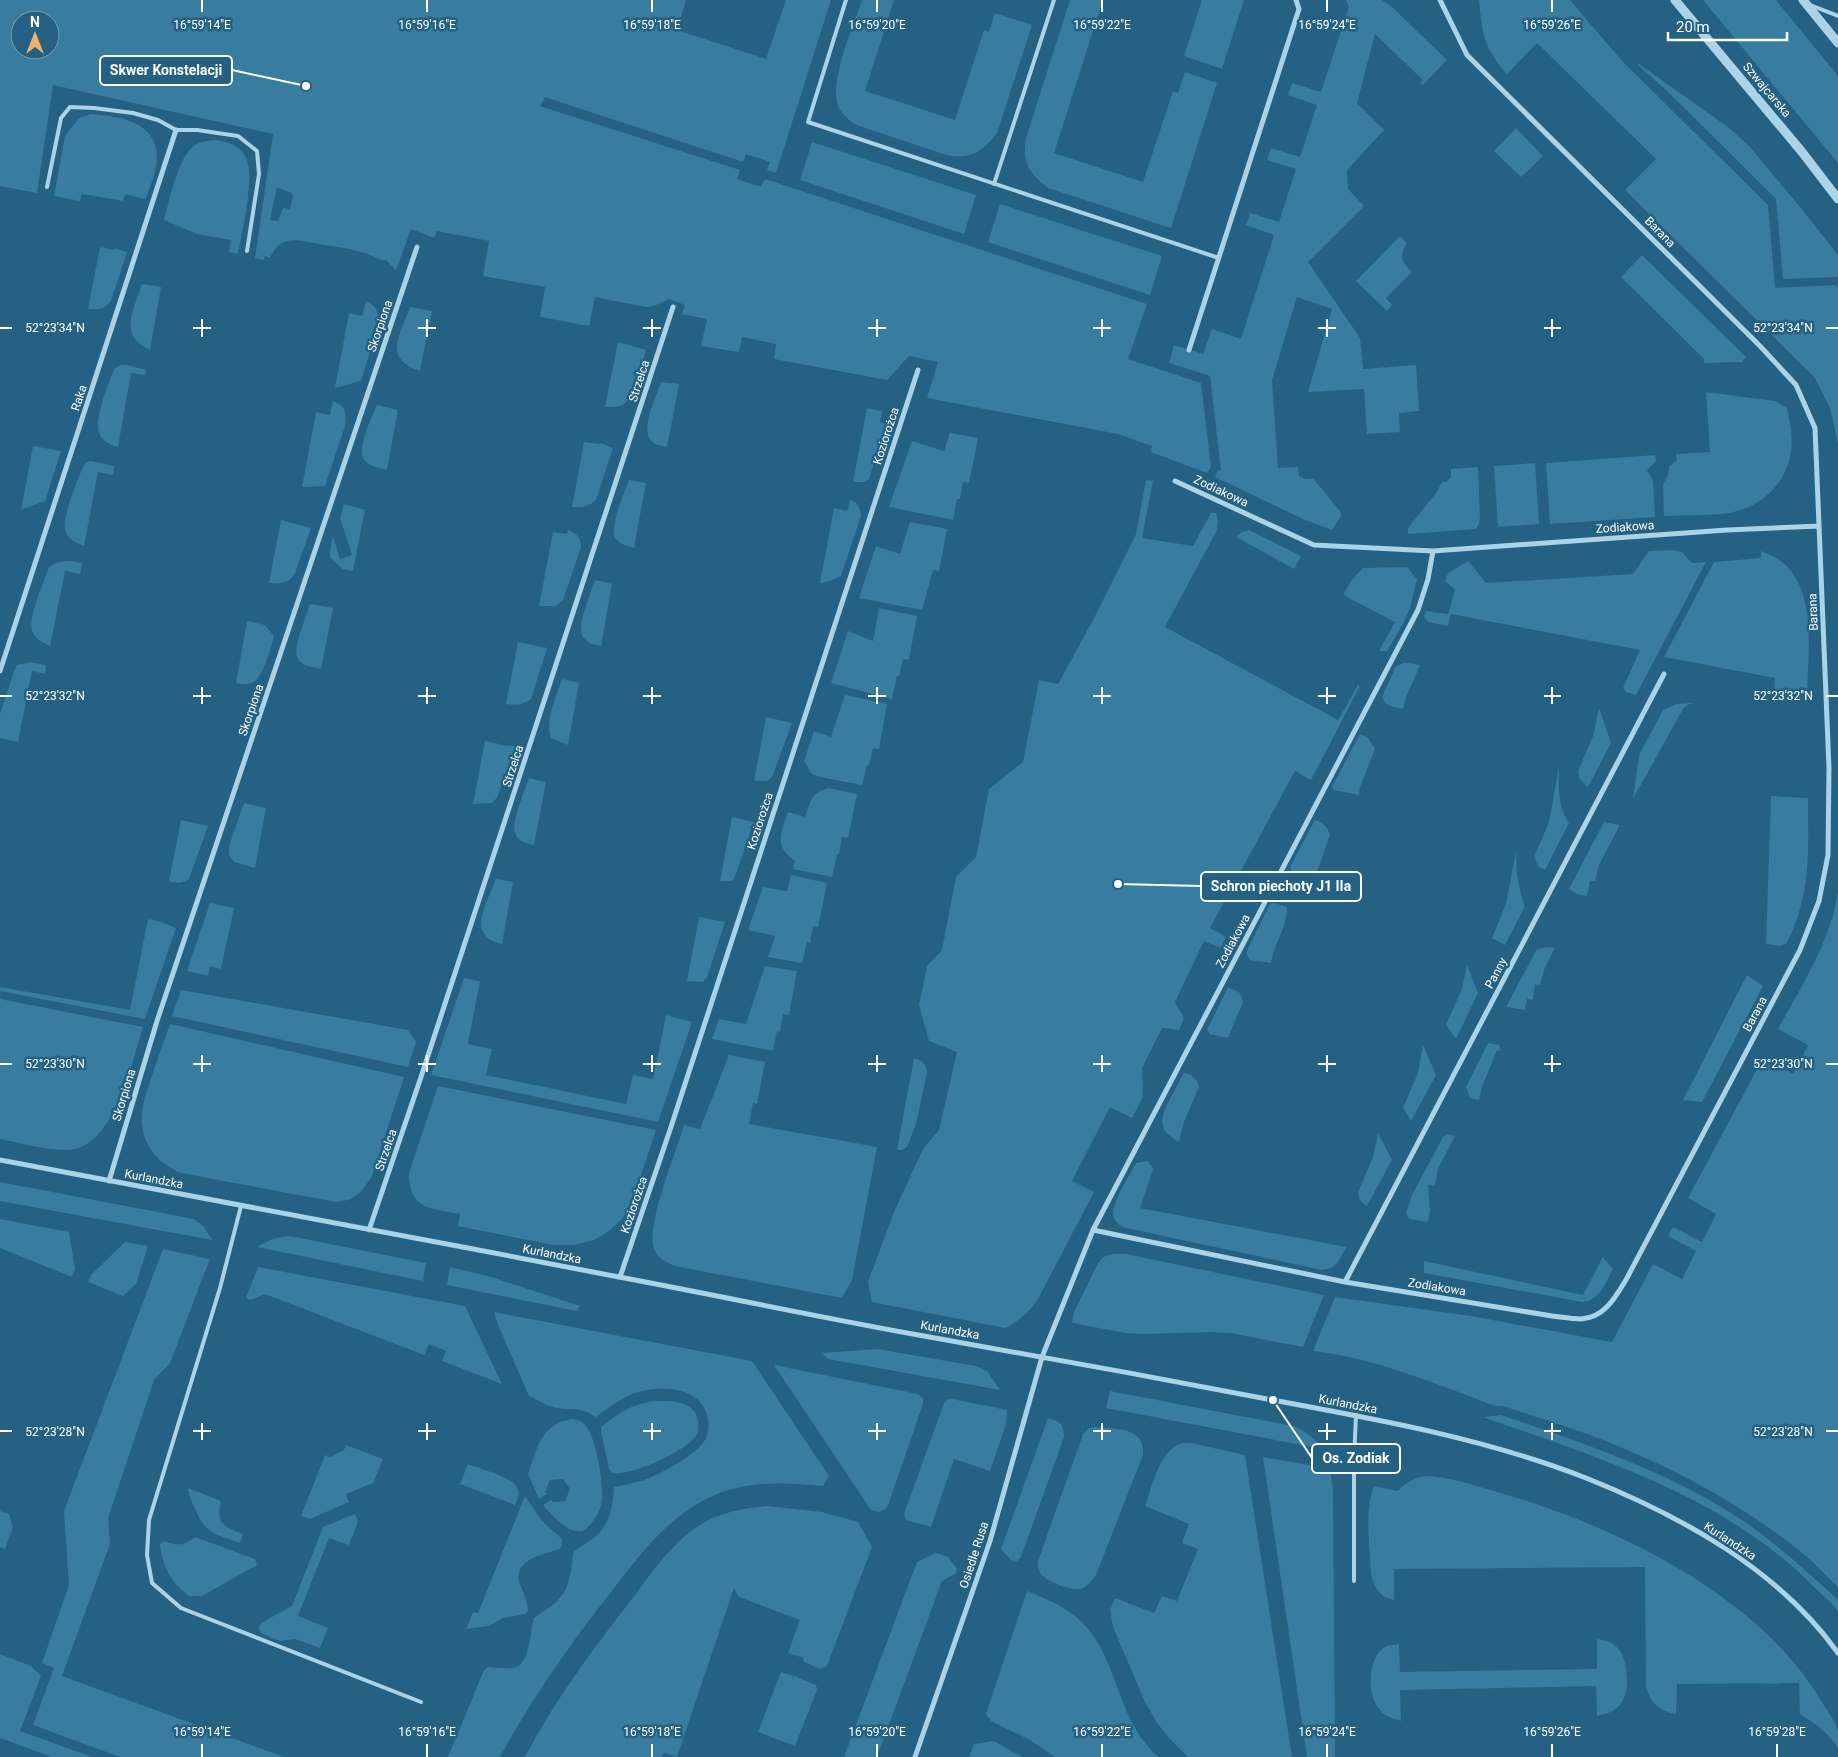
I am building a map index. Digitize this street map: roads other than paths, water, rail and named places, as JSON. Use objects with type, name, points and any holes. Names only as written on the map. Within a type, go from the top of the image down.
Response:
[{"type":"street","points":[[1189,350],[1299,8],[1296,0]]},
{"type":"street","name":"Barana","points":[[1440,0],[1467,55],[1760,346],[1796,385],[1815,428],[1829,768],[1828,855],[1819,901],[1800,950],[1627,1278],[1614,1300],[1600,1313]]},
{"type":"street","name":"Szwajcarska","points":[[1675,0],[1802,152],[1838,199]]},
{"type":"street","points":[[1805,2],[1838,43]]},
{"type":"street","name":"Raka","points":[[0,671],[176,130]]},
{"type":"street","name":"Skorpiona","points":[[109,1180],[160,1012],[417,247]]},
{"type":"street","name":"Strzelca","points":[[369,1230],[422,1077],[673,307]]},
{"type":"street","name":"Koziorożca","points":[[620,1277],[918,370]]},
{"type":"street","name":"Zodiakowa","points":[[1175,481],[1314,545],[1432,551],[1727,530],[1819,526]]},
{"type":"street","name":"Zodiakowa","points":[[1042,1357],[1094,1230],[1418,610],[1428,579],[1432,551]]},
{"type":"street","name":"Panny","points":[[1345,1282],[1664,674]]},
{"type":"street","name":"Kurlandzka","points":[[0,1160],[620,1277],[852,1323],[1356,1415],[1459,1437],[1518,1454],[1585,1478],[1668,1515],[1723,1547],[1778,1588],[1806,1614],[1838,1653]]},
{"type":"street","name":"Zodiakowa","points":[[1094,1230],[1345,1282],[1552,1316],[1582,1319],[1600,1313]]},
{"type":"street","name":"Osiedle Rusa","points":[[916,1757],[990,1541],[1042,1357]]},
{"type":"lane","points":[[846,0],[808,122],[1219,258]]},
{"type":"lane","points":[[994,184],[1054,0]]},
{"type":"lane","points":[[1805,2],[1838,16]]},
{"type":"lane","points":[[47,187],[61,118],[70,107],[133,113],[158,120],[176,130],[197,130],[238,136],[257,151],[259,174],[247,251]]},
{"type":"lane","points":[[241,1206],[220,1288],[149,1520],[147,1555],[152,1583],[181,1608],[421,1702]]},
{"type":"lane","points":[[1354,1581],[1356,1415]]},
{"type":"place","name":"Skwer Konstelacji","points":[[306,86]]},
{"type":"place","name":"Schron piechoty J1 IIa","points":[[1118,884]]},
{"type":"place","name":"Os. Zodiak","points":[[1273,1400]]}]
